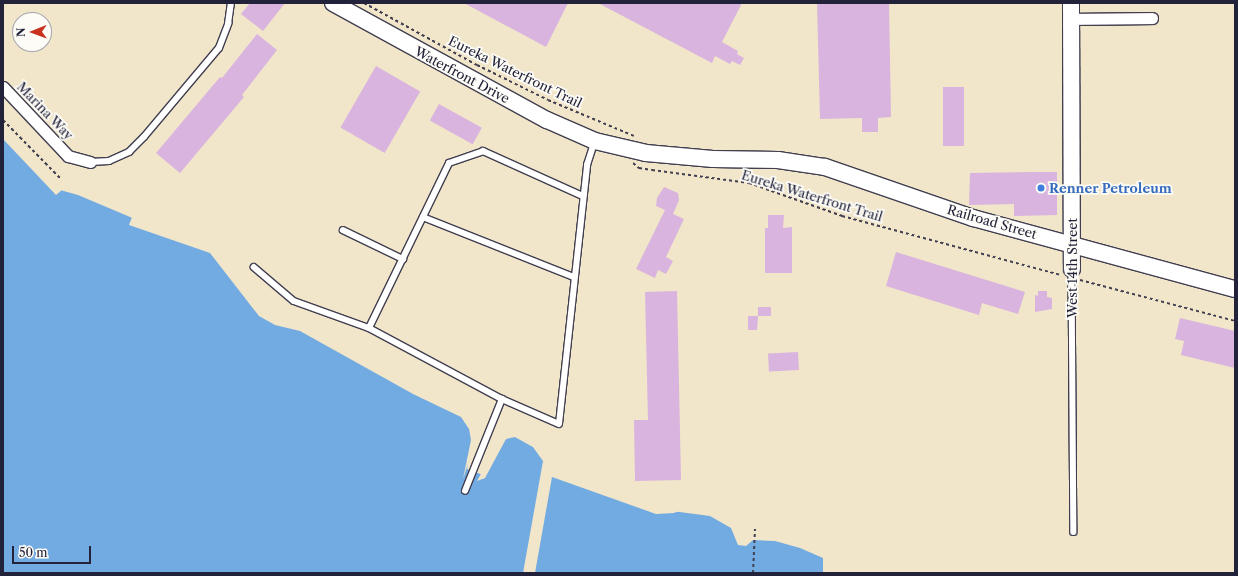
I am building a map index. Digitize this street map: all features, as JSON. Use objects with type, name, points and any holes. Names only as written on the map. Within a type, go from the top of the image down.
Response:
[{"type":"street","name":"Waterfront Drive","points":[[333,3],[540,116],[595,141],[636,151]]},
{"type":"street","name":"West 14th Street","points":[[1071,3],[1072,273]]},
{"type":"street","points":[[1071,19],[1152,18]]},
{"type":"street","name":"Marina Way","points":[[3,87],[68,156],[90,162]]},
{"type":"street","name":"Railroad Street","points":[[636,151],[713,159],[786,161],[825,167],[935,206],[1235,289]]},
{"type":"lane","points":[[90,162],[109,161],[129,152],[144,137],[219,48],[228,24],[230,3]]},
{"type":"lane","points":[[254,267],[294,301],[369,328],[502,399],[559,424],[583,196],[587,165],[595,141]]},
{"type":"lane","points":[[369,328],[449,163],[483,151],[583,196]]},
{"type":"lane","points":[[423,217],[574,277]]},
{"type":"lane","points":[[344,230],[403,259]]},
{"type":"lane","name":"West 14th Street","points":[[1072,273],[1074,532]]},
{"type":"lane","points":[[465,491],[502,399]]},
{"type":"path","name":"Eureka Waterfront Trail","points":[[364,3],[477,65],[548,100],[637,137],[636,151],[633,162],[640,168],[749,183],[842,216],[1072,273],[1235,321]]},
{"type":"path","points":[[3,120],[61,179]]},
{"type":"path","points":[[753,573],[755,529]]},
{"type":"water","points":[[3,131],[60,190],[78,195],[213,252],[265,319],[293,323],[463,416],[474,426],[467,469],[483,475],[501,443],[512,435],[539,450],[543,461],[556,474],[649,508],[710,516],[731,528],[738,545],[746,546],[753,540],[775,541],[800,548],[823,558],[823,573],[3,573]]},
{"type":"pier","points":[[3,129],[45,173],[63,189],[56,195],[3,139]]},
{"type":"pier","points":[[132,217],[214,250],[266,317],[294,321],[464,414],[476,425],[478,433],[463,479],[471,440],[469,429],[461,417],[413,394],[300,331],[275,325],[259,316],[210,253],[129,225]]},
{"type":"pier","points":[[512,433],[541,449],[543,461],[533,447],[515,437],[506,439],[485,478],[477,481],[499,442]]},
{"type":"pier","points":[[543,461],[557,472],[650,506],[681,510],[674,513],[656,514],[552,477],[535,573],[523,573]]},
{"type":"building","points":[[250,3],[285,3],[263,31],[241,14]]},
{"type":"building","points":[[464,3],[568,3],[546,47]]},
{"type":"building","points":[[598,3],[742,3],[722,42],[738,51],[737,54],[744,58],[740,65],[732,61],[730,64],[715,56],[712,63]]},
{"type":"building","points":[[817,3],[889,3],[891,117],[878,118],[878,132],[862,132],[862,118],[820,119]]},
{"type":"building","points":[[257,34],[277,50],[242,95],[244,97],[180,173],[156,153],[220,77],[222,78]]},
{"type":"building","points":[[376,66],[420,92],[385,153],[340,127]]},
{"type":"building","points":[[943,87],[964,87],[964,146],[943,146]]},
{"type":"building","points":[[439,104],[482,128],[473,144],[430,121]]},
{"type":"building","points":[[1057,172],[1057,215],[1014,216],[1014,204],[969,205],[970,173]]},
{"type":"building","points":[[664,187],[678,193],[679,200],[673,214],[684,219],[666,257],[673,261],[666,274],[658,270],[655,278],[636,269],[665,210],[656,206],[657,198]]},
{"type":"building","points":[[768,215],[784,215],[783,228],[792,227],[792,273],[765,273],[765,228],[768,228]]},
{"type":"building","points":[[896,252],[1025,292],[1018,314],[982,303],[979,315],[886,286]]},
{"type":"building","points":[[677,291],[681,480],[635,481],[634,420],[648,420],[645,292]]},
{"type":"building","points":[[1038,291],[1047,291],[1047,297],[1052,298],[1052,309],[1035,312],[1035,295],[1038,296]]},
{"type":"building","points":[[758,307],[771,307],[771,316],[758,316]]},
{"type":"building","points":[[748,316],[758,316],[757,330],[748,330]]},
{"type":"building","points":[[1180,318],[1235,331],[1235,368],[1181,355],[1184,341],[1175,339]]},
{"type":"building","points":[[798,352],[799,370],[769,372],[768,354]]},
{"type":"place","name":"Renner Petroleum","points":[[1041,188]]}]
